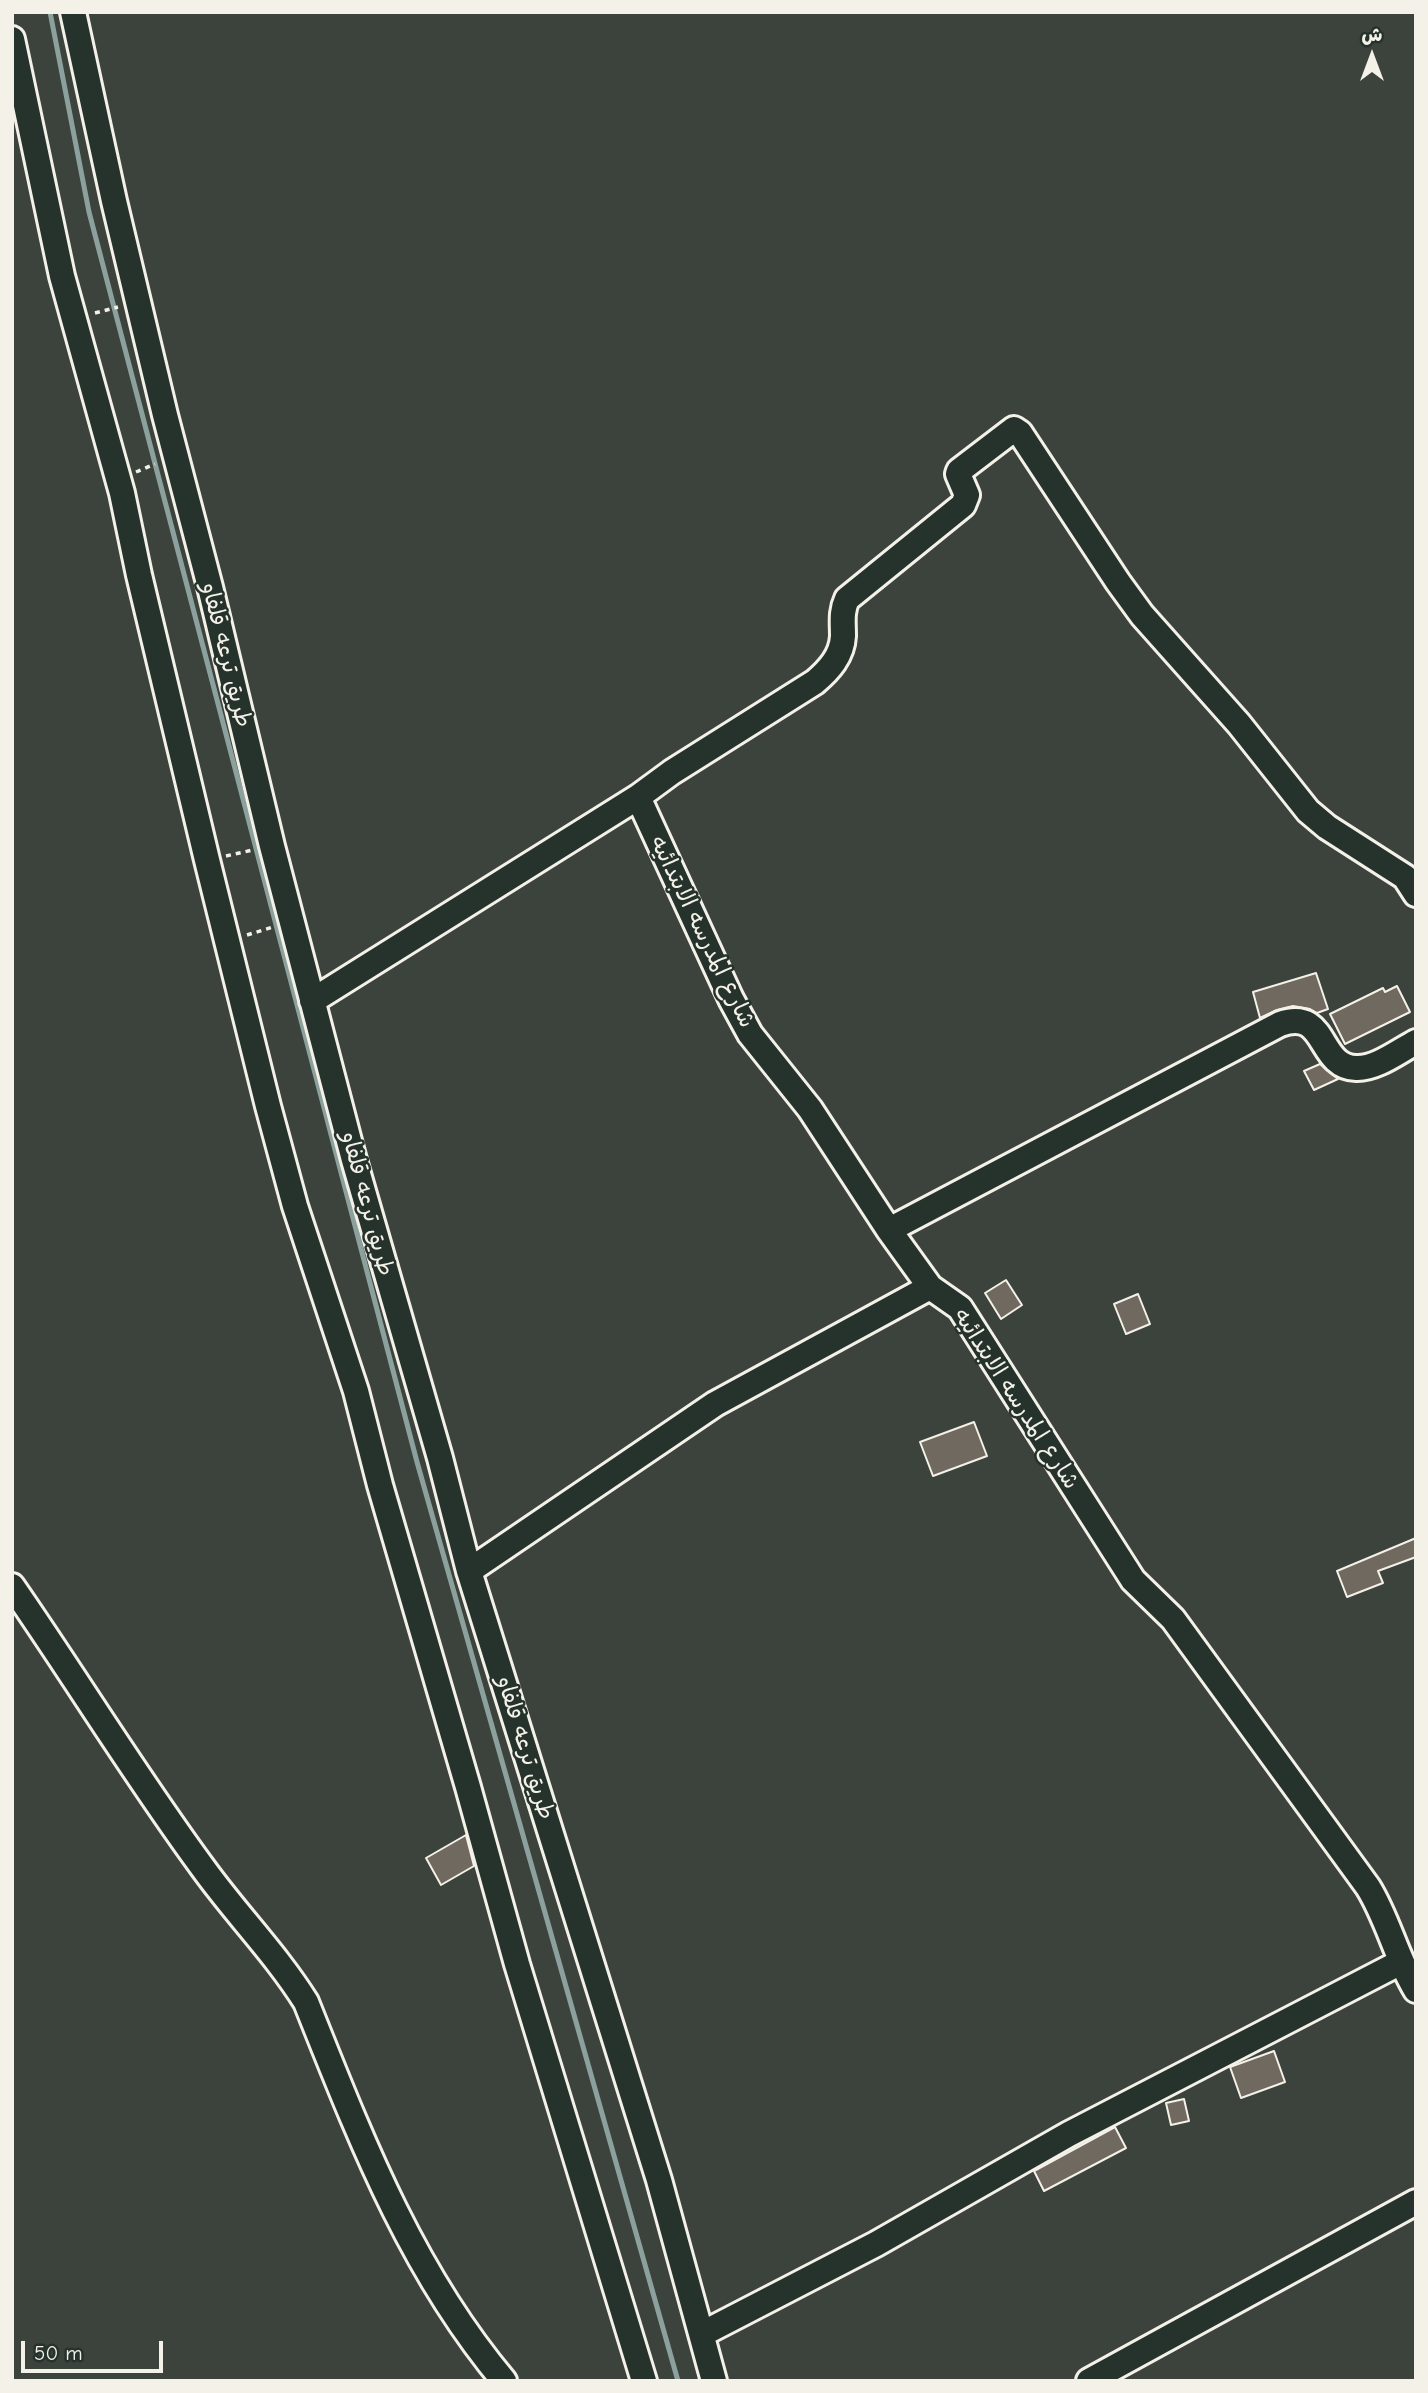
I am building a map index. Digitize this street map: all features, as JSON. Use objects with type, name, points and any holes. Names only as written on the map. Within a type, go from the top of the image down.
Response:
[{"type":"street","name":"طريق ترعه قلفاو","points":[[73,12],[114,201],[162,401],[361,1184],[440,1458],[469,1571],[659,2180],[715,2381]]},
{"type":"street","points":[[12,39],[18,98],[67,297],[122,493],[207,860],[277,1141],[348,1367],[517,1964],[643,2381]]},
{"type":"street","points":[[313,1001],[638,797],[672,772],[815,682],[828,671],[838,656],[843,639],[842,616],[847,599],[963,505],[967,495],[959,471],[1014,429],[1020,433],[1142,615],[1231,714],[1308,811],[1327,827],[1412,880]]},
{"type":"street","name":"شارع المدرسه الابتدائيه","points":[[638,797],[740,1017],[762,1050],[810,1109],[889,1230],[930,1287],[960,1308],[1133,1580],[1173,1619],[1368,1887],[1416,1990]]},
{"type":"street","points":[[889,1230],[1293,1019],[1307,1022],[1317,1031],[1331,1055],[1342,1064],[1356,1068],[1370,1065],[1416,1042]]},
{"type":"street","points":[[469,1571],[715,1404],[930,1287]]},
{"type":"street","points":[[12,1586],[202,1867],[286,1971],[306,2003],[349,2110],[413,2249],[466,2332],[504,2381]]},
{"type":"street","points":[[702,2334],[876,2244],[1069,2134],[1401,1962]]},
{"type":"street","points":[[1089,2381],[1416,2202]]},
{"type":"path","points":[[92,313],[122,306]]},
{"type":"path","points":[[132,474],[166,460]]},
{"type":"path","points":[[225,856],[260,848]]},
{"type":"path","points":[[247,934],[283,924]]},
{"type":"building","points":[[1316,973],[1328,1009],[1317,1013],[1293,1006],[1260,1018],[1253,992]]},
{"type":"building","points":[[1397,986],[1410,1012],[1345,1044],[1330,1014],[1383,988],[1385,992]]},
{"type":"building","points":[[1320,1064],[1338,1079],[1314,1090],[1304,1071]]},
{"type":"building","points":[[1006,1280],[1022,1305],[1001,1319],[985,1293]]},
{"type":"building","points":[[1138,1294],[1150,1324],[1126,1334],[1114,1304]]},
{"type":"building","points":[[974,1422],[987,1456],[933,1476],[920,1442]]},
{"type":"building","points":[[1416,1538],[1416,1557],[1378,1571],[1383,1583],[1347,1597],[1337,1571]]},
{"type":"building","points":[[466,1835],[474,1866],[441,1885],[426,1858]]},
{"type":"building","points":[[1274,2051],[1285,2082],[1241,2098],[1230,2067]]},
{"type":"building","points":[[1184,2099],[1189,2121],[1171,2125],[1166,2103]]},
{"type":"building","points":[[1115,2127],[1126,2148],[1044,2191],[1034,2171]]},
{"type":"waterway","points":[[50,12],[89,212],[417,1462],[678,2381]]}]
